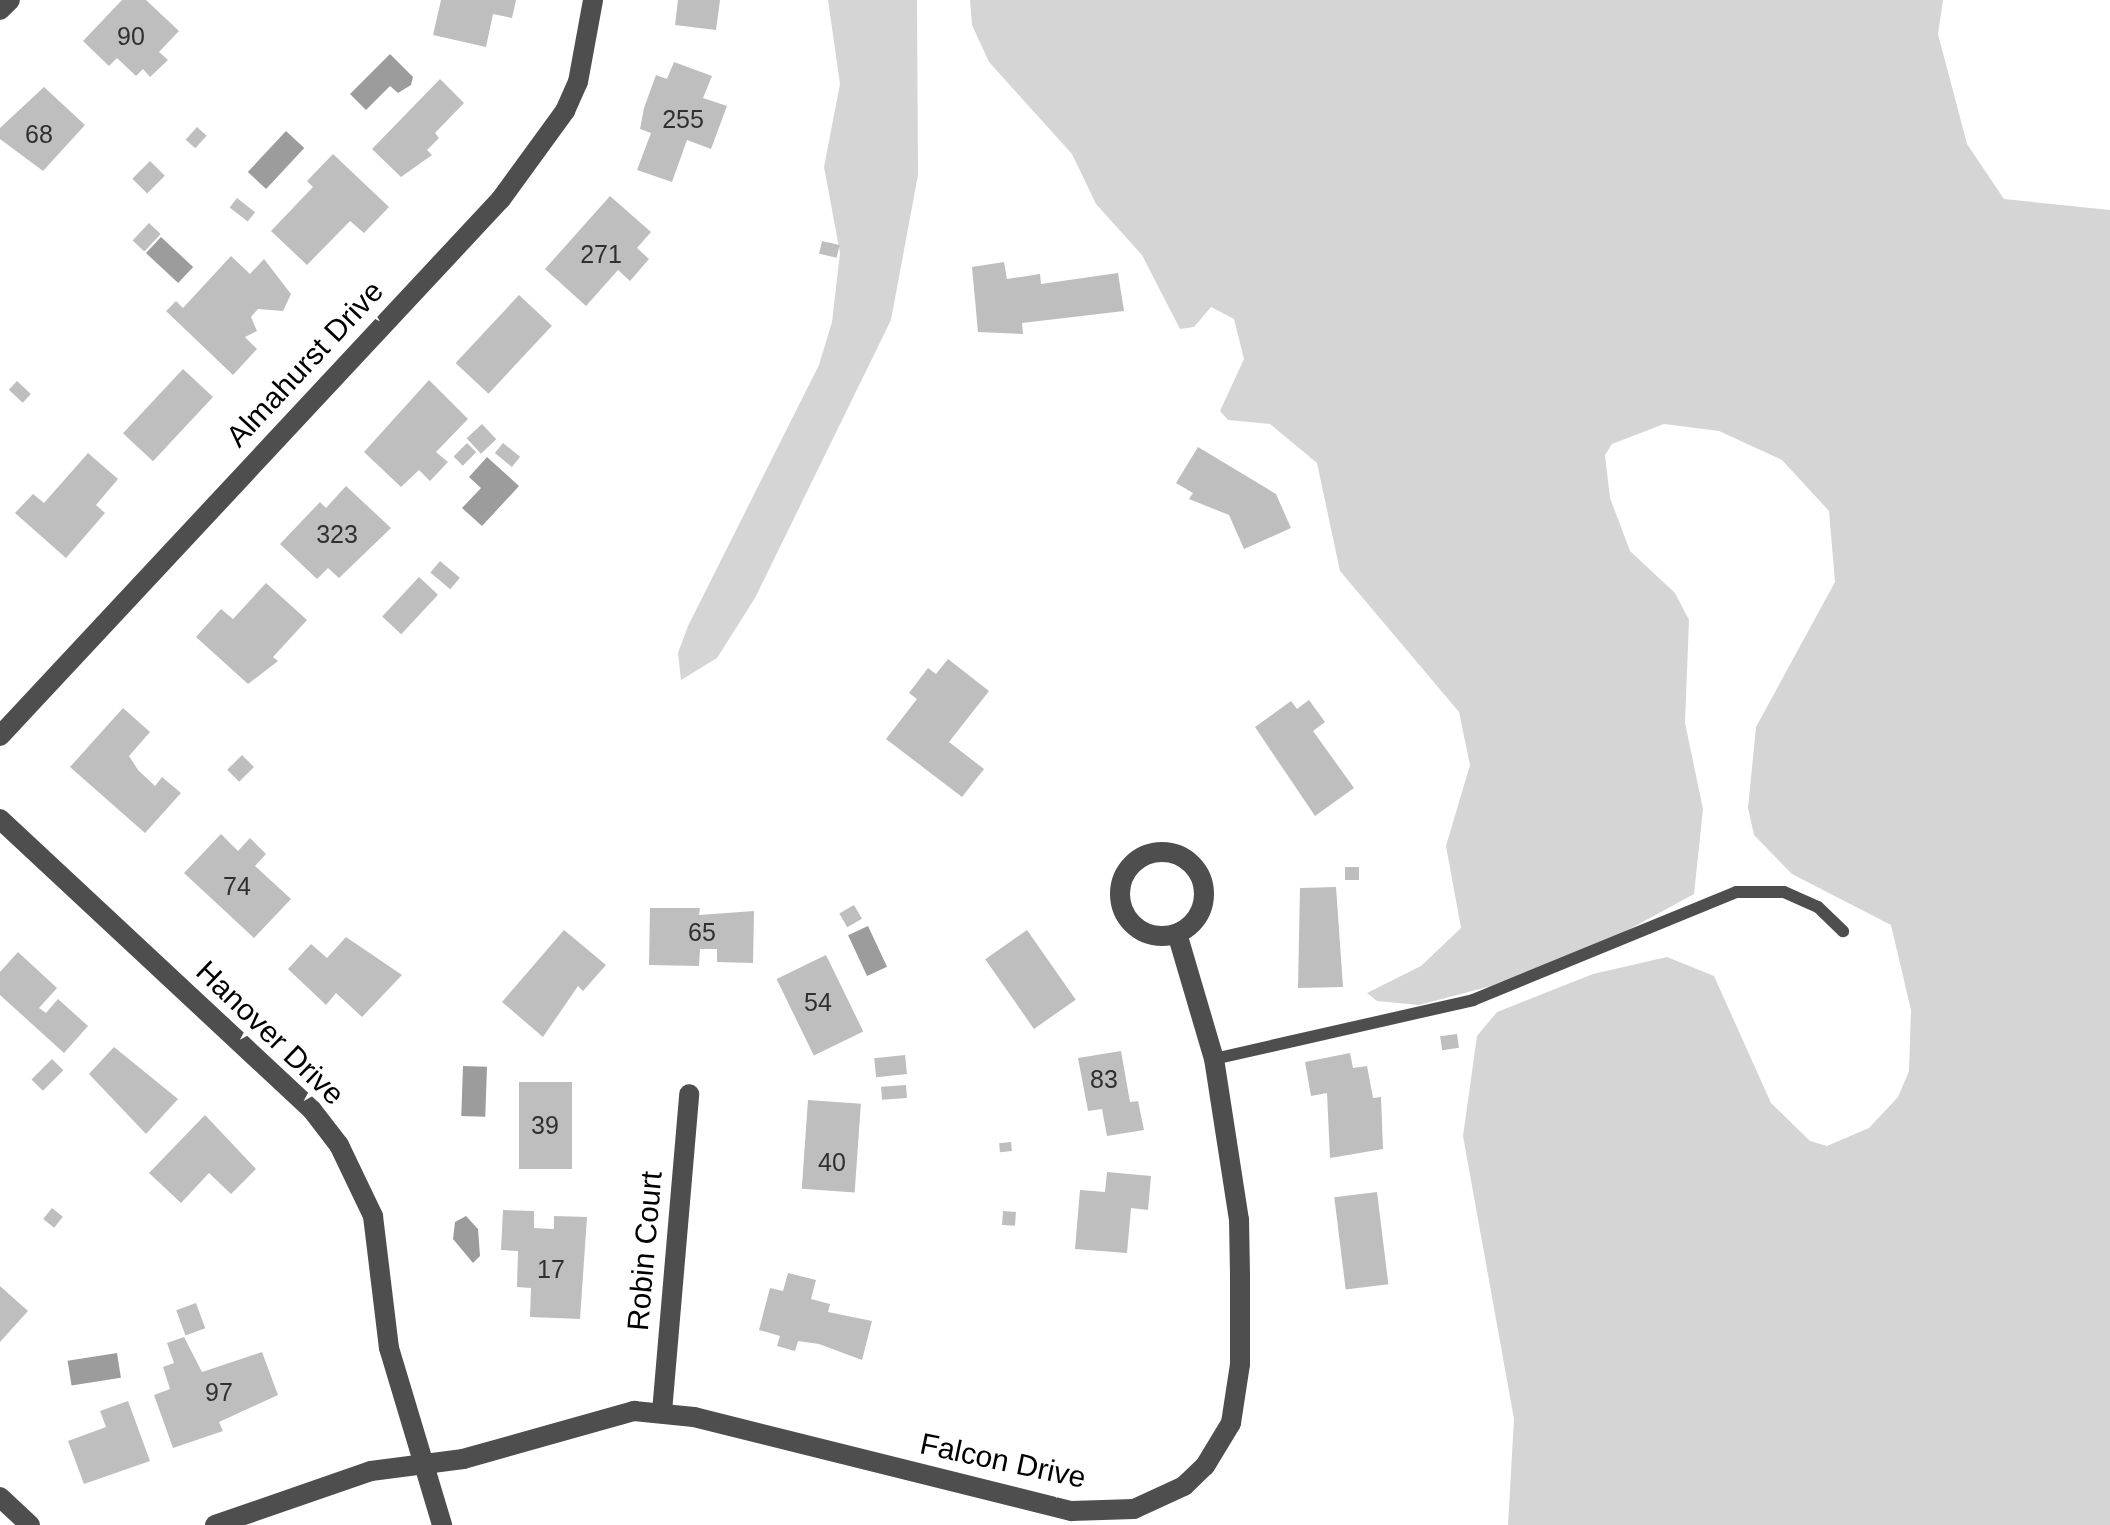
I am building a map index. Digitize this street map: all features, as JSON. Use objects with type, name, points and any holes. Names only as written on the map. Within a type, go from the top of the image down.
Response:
[{"type":"street","points":[[0,10],[10,0]]},
{"type":"street","name":"Almahurst Drive","points":[[0,736],[502,199],[565,112],[590,38],[593,0]]},
{"type":"street","name":"Hanover Drive","points":[[0,819],[312,1110],[339,1145],[373,1216],[389,1348],[420,1466],[442,1525]]},
{"type":"street","points":[[1174,853],[1202,879],[1203,905],[1177,933],[1151,934],[1123,908],[1122,882],[1148,854],[1174,853]]},
{"type":"street","name":"Falcon Drive","points":[[216,1525],[371,1471],[420,1466],[601,1416],[662,1412],[1071,1511],[1134,1509],[1184,1486],[1222,1443],[1238,1394],[1239,1220],[1214,1060],[1177,933]]},
{"type":"street","name":"Robin Court","points":[[662,1412],[689,1094]]},
{"type":"street","points":[[0,1497],[30,1525]]},
{"type":"lane","points":[[1214,1060],[1473,1000],[1736,892],[1784,892],[1818,906],[1843,931]]},
{"type":"shaded area","points":[[828,0],[917,0],[918,175],[891,320],[755,598],[717,658],[681,680],[678,653],[688,626],[819,365],[832,322],[840,253],[824,167],[840,84]]},
{"type":"shaded area","points":[[970,0],[1943,0],[1938,34],[1967,144],[2004,199],[2110,210],[2110,1525],[1508,1525],[1514,1419],[1463,1136],[1477,1036],[1497,1012],[1593,974],[1667,957],[1714,976],[1771,1103],[1810,1141],[1827,1146],[1869,1128],[1898,1097],[1909,1071],[1911,1010],[1891,925],[1792,874],[1754,835],[1748,808],[1756,727],[1835,582],[1829,511],[1782,460],[1719,431],[1664,424],[1612,444],[1605,455],[1610,498],[1630,551],[1675,593],[1689,620],[1685,723],[1703,809],[1694,894],[1595,948],[1491,986],[1419,1005],[1377,1001],[1367,993],[1421,966],[1461,928],[1446,846],[1470,765],[1459,712],[1340,571],[1317,463],[1270,424],[1228,420],[1220,411],[1244,359],[1234,319],[1211,307],[1194,327],[1180,329],[1142,255],[1096,204],[1072,154],[989,62],[972,25]]},
{"type":"shaded area","points":[[390,54],[413,77],[411,85],[398,93],[390,86],[366,110],[350,94]]},
{"type":"shaded area","points":[[286,131],[304,148],[266,189],[248,172]]},
{"type":"shaded area","points":[[161,237],[193,267],[178,283],[146,253]]},
{"type":"shaded area","points":[[487,457],[519,486],[482,526],[462,508],[481,488],[469,477]]},
{"type":"shaded area","points":[[868,926],[887,967],[867,976],[848,935]]},
{"type":"shaded area","points":[[463,1066],[487,1067],[485,1117],[461,1116]]},
{"type":"shaded area","points":[[466,1216],[478,1229],[480,1256],[473,1263],[453,1239],[455,1222]]},
{"type":"shaded area","points":[[117,1353],[121,1378],[72,1386],[68,1361]]},
{"type":"building","points":[[122,0],[146,0],[179,31],[159,52],[168,60],[150,77],[143,69],[136,76],[117,58],[109,66],[83,41]]},
{"type":"building","points":[[441,0],[516,0],[512,18],[493,14],[486,47],[433,35]]},
{"type":"building","points":[[678,0],[720,0],[716,30],[675,25]]},
{"type":"building","points":[[674,62],[712,76],[703,98],[727,106],[711,149],[687,140],[672,182],[637,170],[651,133],[640,129],[644,108],[656,75],[667,79]]},
{"type":"building","points":[[440,79],[464,103],[435,133],[439,138],[427,150],[432,155],[401,177],[372,149]]},
{"type":"building","points":[[44,87],[85,125],[43,171],[0,139],[0,128]]},
{"type":"building","points":[[197,127],[207,136],[195,148],[186,140]]},
{"type":"building","points":[[333,154],[389,207],[364,233],[350,221],[307,265],[271,231],[313,187],[307,181]]},
{"type":"building","points":[[150,161],[165,176],[147,194],[132,179]]},
{"type":"building","points":[[610,196],[651,232],[637,248],[649,259],[630,281],[618,270],[586,306],[545,269]]},
{"type":"building","points":[[237,198],[255,212],[248,222],[230,207]]},
{"type":"building","points":[[149,223],[161,234],[144,251],[133,241]]},
{"type":"building","points":[[822,241],[840,245],[837,258],[819,254]]},
{"type":"building","points":[[231,256],[250,274],[264,259],[291,294],[283,311],[258,309],[251,317],[257,331],[245,337],[257,349],[233,375],[166,311],[176,301],[183,308]]},
{"type":"building","points":[[1004,262],[1007,279],[1040,274],[1041,284],[1118,273],[1124,311],[1022,323],[1023,334],[978,332],[972,267]]},
{"type":"building","points":[[519,295],[552,326],[488,394],[456,363]]},
{"type":"building","points":[[183,369],[213,397],[153,461],[123,433]]},
{"type":"building","points":[[429,380],[468,419],[436,452],[448,462],[430,481],[419,470],[401,487],[364,452]]},
{"type":"building","points":[[17,381],[31,394],[23,403],[9,390]]},
{"type":"building","points":[[482,424],[496,439],[481,454],[467,438]]},
{"type":"building","points":[[467,443],[476,452],[463,466],[454,456]]},
{"type":"building","points":[[503,443],[520,457],[512,467],[495,453]]},
{"type":"building","points":[[1198,447],[1276,494],[1291,528],[1244,549],[1229,515],[1189,499],[1193,493],[1176,483]]},
{"type":"building","points":[[88,453],[118,479],[96,505],[105,513],[66,558],[15,513],[33,494],[44,503]]},
{"type":"building","points":[[346,486],[391,528],[339,578],[328,568],[317,579],[280,544],[320,502],[326,508]]},
{"type":"building","points":[[440,561],[460,578],[450,589],[430,572]]},
{"type":"building","points":[[419,577],[438,595],[401,634],[382,616]]},
{"type":"building","points":[[266,583],[307,620],[273,657],[278,661],[248,684],[196,637],[221,609],[233,619]]},
{"type":"building","points":[[948,659],[989,691],[949,742],[984,769],[962,797],[886,739],[917,699],[909,693],[928,668],[936,674]]},
{"type":"building","points":[[1309,700],[1325,722],[1313,731],[1354,788],[1315,816],[1255,727],[1291,701],[1297,709]]},
{"type":"building","points":[[123,708],[150,732],[129,756],[138,770],[155,786],[162,777],[181,793],[145,833],[70,767]]},
{"type":"building","points":[[242,755],[254,767],[239,782],[227,770]]},
{"type":"building","points":[[221,834],[238,851],[250,838],[266,854],[255,866],[291,899],[254,938],[184,873]]},
{"type":"building","points":[[1345,867],[1359,867],[1359,880],[1345,880]]},
{"type":"building","points":[[1336,887],[1343,987],[1298,988],[1300,888]]},
{"type":"building","points":[[854,905],[862,919],[847,927],[839,913]]},
{"type":"building","points":[[650,908],[700,908],[699,915],[754,911],[753,963],[717,962],[717,949],[700,949],[699,966],[649,965]]},
{"type":"building","points":[[564,930],[606,965],[583,991],[578,986],[543,1037],[502,1002]]},
{"type":"building","points":[[1027,930],[1076,1000],[1034,1029],[985,959]]},
{"type":"building","points":[[346,937],[402,975],[362,1017],[336,993],[326,1005],[288,969],[311,944],[327,958]]},
{"type":"building","points":[[18,952],[57,988],[39,1008],[46,1013],[58,999],[88,1026],[64,1053],[0,995],[0,972]]},
{"type":"building","points":[[826,955],[863,1031],[814,1056],[777,979]]},
{"type":"building","points":[[1457,1034],[1459,1048],[1442,1050],[1440,1036]]},
{"type":"building","points":[[114,1047],[178,1099],[146,1134],[89,1074]]},
{"type":"building","points":[[1121,1051],[1130,1102],[1138,1101],[1144,1130],[1107,1136],[1102,1109],[1088,1111],[1078,1058]]},
{"type":"building","points":[[1350,1053],[1353,1068],[1367,1066],[1373,1098],[1381,1097],[1383,1149],[1330,1158],[1327,1093],[1311,1096],[1305,1062]]},
{"type":"building","points":[[905,1055],[907,1074],[876,1077],[874,1058]]},
{"type":"building","points":[[52,1059],[63,1070],[43,1091],[31,1080]]},
{"type":"building","points":[[519,1082],[572,1082],[572,1169],[519,1169]]},
{"type":"building","points":[[906,1085],[907,1098],[882,1100],[881,1087]]},
{"type":"building","points":[[808,1100],[861,1104],[855,1192],[802,1189]]},
{"type":"building","points":[[205,1115],[256,1169],[231,1194],[209,1173],[181,1203],[149,1173]]},
{"type":"building","points":[[1011,1142],[1012,1151],[1000,1152],[999,1143]]},
{"type":"building","points":[[1107,1172],[1151,1176],[1148,1210],[1131,1208],[1127,1253],[1075,1249],[1080,1190],[1105,1192]]},
{"type":"building","points":[[1377,1192],[1388,1284],[1346,1290],[1334,1197]]},
{"type":"building","points":[[52,1208],[63,1217],[54,1228],[43,1219]]},
{"type":"building","points":[[503,1210],[534,1211],[534,1228],[554,1229],[554,1216],[587,1217],[580,1319],[530,1317],[531,1288],[517,1287],[518,1251],[501,1250]]},
{"type":"building","points":[[1003,1211],[1016,1212],[1015,1226],[1002,1225]]},
{"type":"building","points":[[788,1273],[816,1280],[811,1299],[830,1304],[828,1312],[872,1321],[862,1360],[819,1344],[798,1341],[795,1351],[777,1346],[780,1336],[759,1330],[770,1288],[783,1291]]},
{"type":"building","points":[[0,1286],[28,1311],[0,1342]]},
{"type":"building","points":[[196,1303],[205,1328],[186,1336],[176,1310]]},
{"type":"building","points":[[184,1337],[202,1372],[262,1352],[278,1395],[219,1422],[223,1431],[173,1448],[154,1395],[170,1389],[163,1367],[174,1363],[167,1343]]},
{"type":"building","points":[[128,1401],[150,1461],[84,1484],[68,1441],[106,1427],[100,1411]]}]
